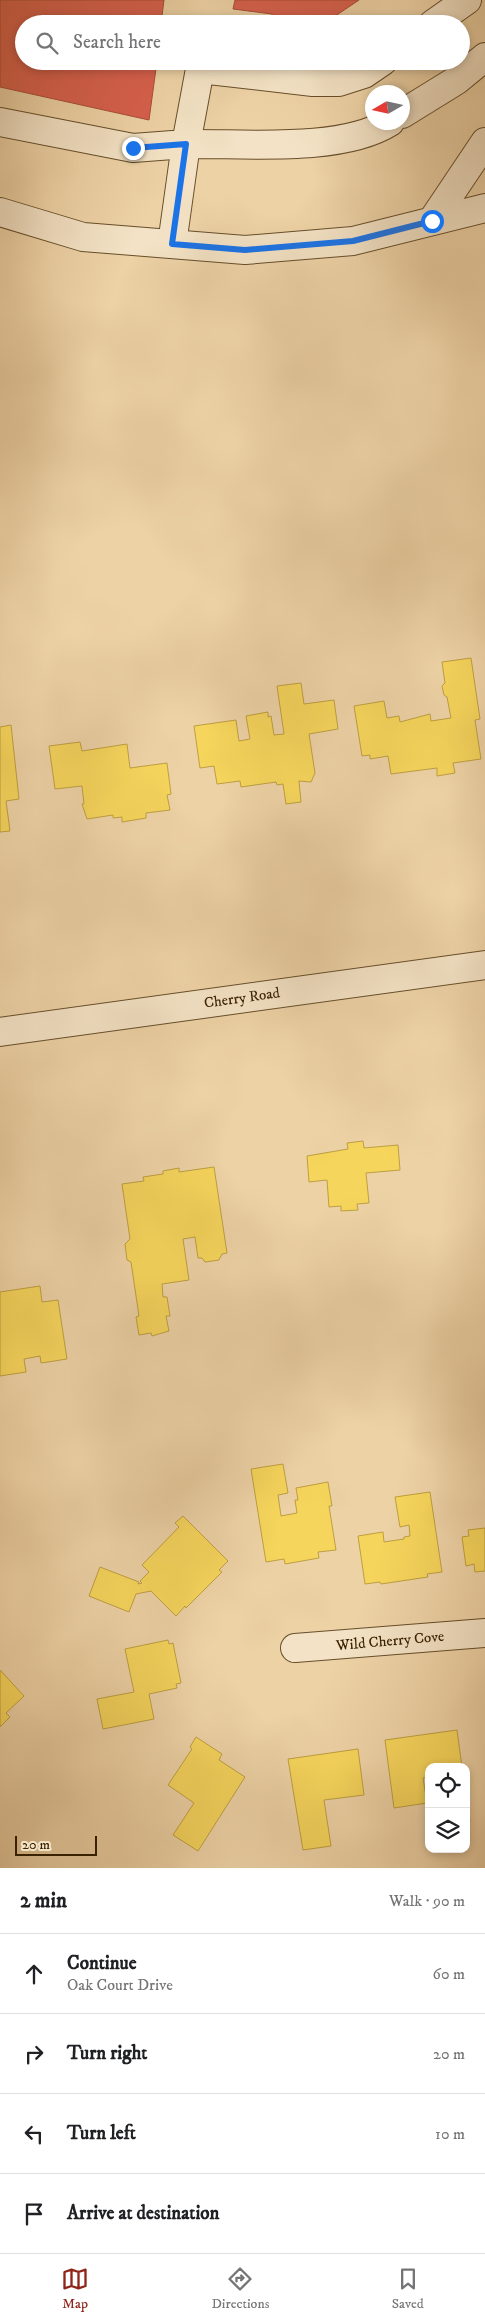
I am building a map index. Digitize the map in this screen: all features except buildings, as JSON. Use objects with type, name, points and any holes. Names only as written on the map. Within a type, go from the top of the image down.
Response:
[{"type":"street","points":[[446,15],[467,0]]},
{"type":"street","points":[[470,69],[485,57]]},
{"type":"street","points":[[172,244],[186,144],[200,70]]},
{"type":"street","points":[[209,70],[312,82],[339,82],[364,74],[370,70]]},
{"type":"street","points":[[410,109],[457,80],[469,70]]},
{"type":"street","points":[[0,122],[133,148],[186,144],[324,143],[377,130]]},
{"type":"street","points":[[432,221],[485,142]]},
{"type":"street","points":[[0,212],[83,238],[245,250],[353,241],[485,208]]},
{"type":"street","name":"Cherry Road","points":[[0,1032],[485,965]]},
{"type":"street","name":"Wild Cherry Cove","points":[[295,1648],[485,1633]]},
{"type":"route","points":[[133,148],[186,144],[172,244],[245,250],[353,241],[432,221]]}]
